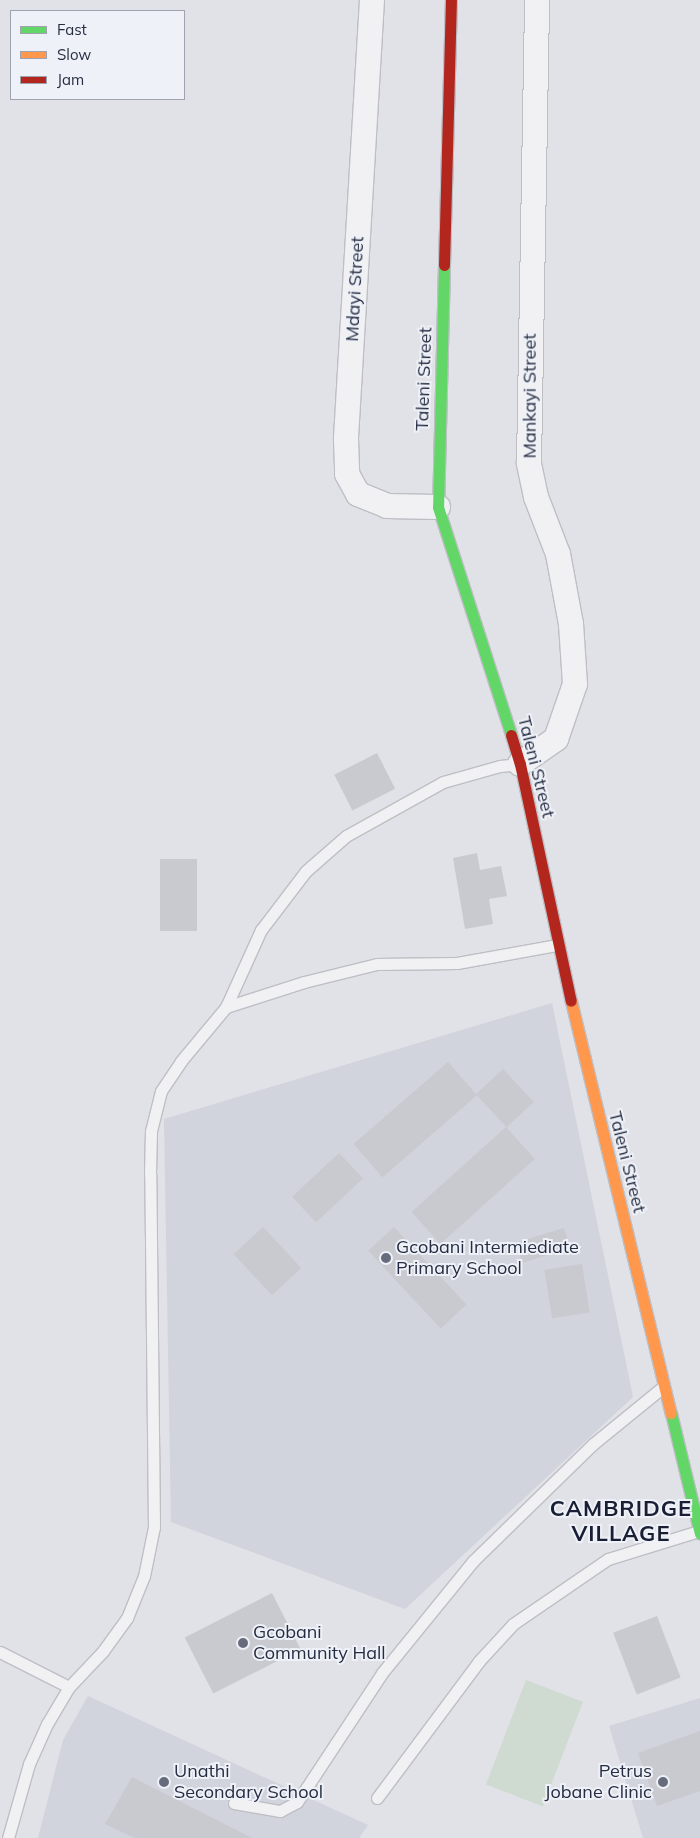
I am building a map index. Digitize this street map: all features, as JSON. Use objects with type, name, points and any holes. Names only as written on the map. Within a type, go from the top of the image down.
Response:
[{"type":"street","name":"Mdayi Street","points":[[372,0],[346,439],[347,474],[358,494],[387,506],[438,507]]},
{"type":"street","name":"Taleni Street","points":[[452,0],[438,507],[461,569],[520,764],[557,945],[699,1533]]},
{"type":"street","name":"Mankayi Street","points":[[520,764],[556,739],[575,684],[571,624],[558,554],[536,498],[529,463],[527,413],[537,0]]},
{"type":"lane","points":[[8,1838],[29,1764],[69,1687],[103,1651],[128,1618],[144,1576],[154,1527],[151,1130],[160,1091],[181,1060],[226,1007],[261,930],[306,871],[346,836],[443,782],[500,766],[520,764]]},
{"type":"lane","points":[[226,1007],[304,982],[377,964],[457,963],[557,945]]},
{"type":"lane","points":[[234,1803],[280,1811],[297,1802],[382,1673],[473,1561],[594,1444],[664,1387]]},
{"type":"lane","points":[[377,1798],[479,1661],[513,1624],[608,1559],[699,1533]]},
{"type":"lane","points":[[0,1652],[69,1687]]},
{"type":"shaded area","name":"Gcobani Intermiediate Primary School","points":[[552,1003],[633,1397],[405,1609],[171,1522],[164,1119]]},
{"type":"shaded area","points":[[526,1680],[583,1702],[543,1806],[486,1785]]},
{"type":"shaded area","name":"Unathi Secondary School","points":[[88,1696],[368,1825],[359,1838],[38,1838],[63,1740]]},
{"type":"shaded area","name":"Petrus Jobane Clinic","points":[[700,1698],[700,1838],[643,1838],[609,1726]]},
{"type":"building","points":[[377,753],[395,789],[352,810],[334,775]]},
{"type":"building","points":[[477,853],[480,870],[501,866],[507,896],[489,899],[493,924],[465,929],[453,858]]},
{"type":"building","points":[[160,859],[197,859],[197,931],[160,931]]},
{"type":"building","points":[[448,1062],[477,1095],[383,1177],[354,1144]]},
{"type":"building","points":[[503,1069],[534,1102],[507,1127],[476,1094]]},
{"type":"building","points":[[506,1127],[535,1159],[440,1244],[412,1212]]},
{"type":"building","points":[[339,1153],[363,1179],[316,1222],[292,1197]]},
{"type":"building","points":[[263,1227],[301,1268],[272,1295],[234,1254]]},
{"type":"building","points":[[394,1227],[466,1305],[441,1328],[368,1251]]},
{"type":"building","points":[[564,1228],[570,1248],[522,1263],[516,1243]]},
{"type":"building","points":[[582,1264],[590,1312],[552,1318],[544,1270]]},
{"type":"building","name":"Gcobani Community Hall","points":[[272,1593],[301,1649],[213,1694],[185,1637]]},
{"type":"building","points":[[657,1616],[681,1678],[637,1694],[613,1633]]},
{"type":"building","points":[[700,1731],[700,1791],[657,1806],[638,1753]]},
{"type":"building","points":[[132,1777],[252,1838],[135,1838],[105,1824]]},
{"type":"traffic: fast","points":[[444,265],[438,507],[511,735]]},
{"type":"traffic: fast","points":[[671,1413],[700,1534]]},
{"type":"traffic: slow","points":[[571,1001],[671,1413]]},
{"type":"traffic: jam","points":[[444,265],[451,0]]},
{"type":"traffic: jam","points":[[511,735],[520,764],[571,1001]]},
{"type":"place","name":"Gcobani Intermiediate Primary School","points":[[386,1258]]},
{"type":"place","name":"Gcobani Community Hall","points":[[243,1643]]},
{"type":"place","name":"Unathi Secondary School","points":[[164,1782]]},
{"type":"place","name":"Petrus Jobane Clinic","points":[[663,1782]]},
{"type":"district","name":"CAMBRIDGE VILLAGE","points":[[621,1520]]}]
